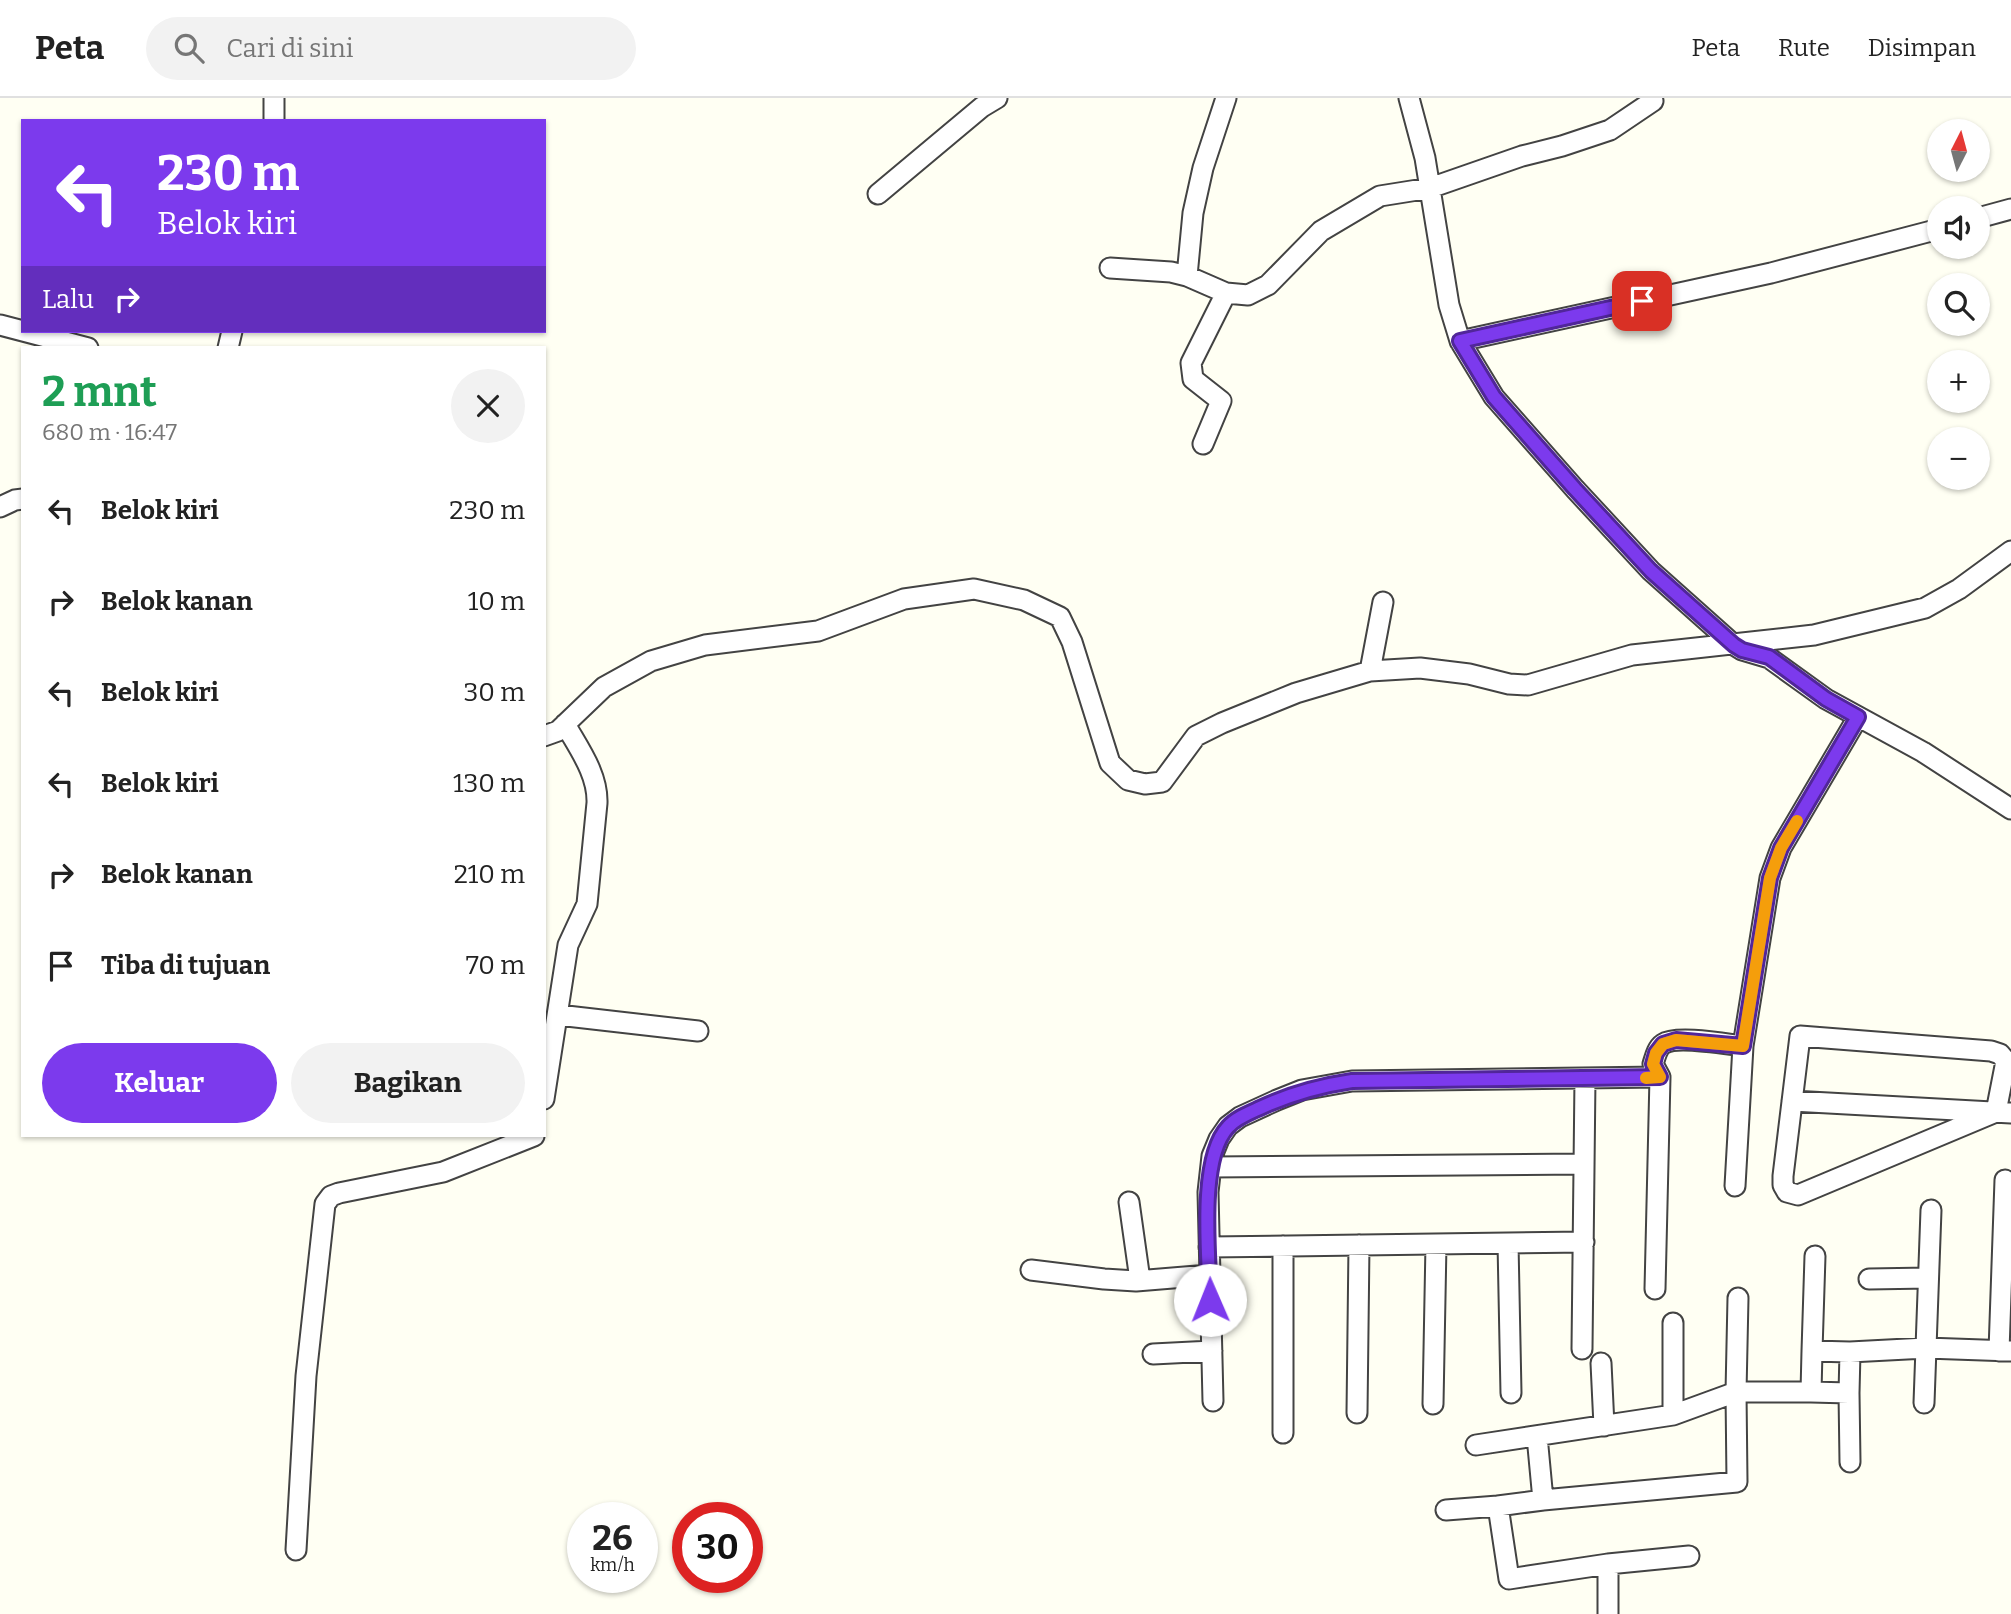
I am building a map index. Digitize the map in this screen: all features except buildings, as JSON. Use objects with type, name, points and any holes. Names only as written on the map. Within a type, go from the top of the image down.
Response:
[{"type":"street","points":[[274,98],[274,119]]},
{"type":"street","points":[[878,194],[982,107],[997,98]]},
{"type":"street","points":[[1187,276],[1193,213],[1203,168],[1226,98]]},
{"type":"street","points":[[1409,98],[1426,158],[1449,305],[1460,341],[1494,397],[1651,571],[1738,647],[1769,657],[1826,699],[1923,752],[2011,809]]},
{"type":"street","points":[[1110,268],[1171,272],[1226,293],[1248,295],[1268,285],[1321,231],[1380,196],[1430,188],[1609,130],[1653,101]]},
{"type":"street","points":[[1990,215],[2011,209]]},
{"type":"street","points":[[1460,341],[1771,273],[1927,232]]},
{"type":"street","points":[[1203,444],[1221,401],[1193,379],[1191,363],[1226,293]]},
{"type":"street","points":[[0,325],[21,330]]},
{"type":"street","points":[[31,333],[80,346]]},
{"type":"street","points":[[0,507],[21,499]]},
{"type":"street","points":[[546,735],[558,731],[604,687],[650,661],[705,645],[818,631],[904,598],[974,589],[1024,600],[1060,617],[1072,642],[1110,763],[1128,780],[1145,784],[1161,782],[1195,736],[1296,693],[1370,671],[1420,668],[1528,685],[1632,655],[1738,647],[1814,635],[1925,608],[1959,589],[2011,551]]},
{"type":"street","points":[[1370,671],[1383,601]]},
{"type":"street","points":[[1735,1186],[1743,1046],[1770,878],[1781,848],[1858,717]]},
{"type":"street","points":[[546,1087],[568,945],[584,913],[589,895],[598,788],[565,724]]},
{"type":"street","points":[[558,1015],[698,1031]]},
{"type":"street","points":[[1800,1035],[1991,1051],[2000,1054],[2006,1061],[2003,1113],[1798,1195],[1787,1192],[1783,1185],[1800,1035]]},
{"type":"street","points":[[1655,1289],[1660,1077],[1653,1064],[1656,1053],[1663,1044],[1676,1040],[1743,1046]]},
{"type":"street","points":[[1213,1401],[1208,1192],[1212,1156],[1219,1139],[1228,1126],[1240,1117],[1302,1090],[1352,1081],[1660,1077]]},
{"type":"street","points":[[1582,1349],[1585,1079]]},
{"type":"street","points":[[1792,1101],[2003,1113]]},
{"type":"street","points":[[296,1550],[306,1376],[325,1204],[331,1196],[339,1193],[443,1172],[531,1137]]},
{"type":"street","points":[[1211,1167],[1584,1164]]},
{"type":"street","points":[[1812,1351],[1926,1348],[2005,1351],[2005,1180]]},
{"type":"street","points":[[1129,1202],[1140,1280]]},
{"type":"street","points":[[1924,1403],[1931,1210]]},
{"type":"street","points":[[1209,1247],[1584,1242]]},
{"type":"street","points":[[1508,1243],[1511,1393]]},
{"type":"street","points":[[1433,1404],[1436,1244]]},
{"type":"street","points":[[1357,1413],[1359,1245]]},
{"type":"street","points":[[1283,1246],[1283,1433]]},
{"type":"street","points":[[1811,1392],[1815,1256]]},
{"type":"street","points":[[1031,1270],[1104,1279],[1140,1280],[1209,1275]]},
{"type":"street","points":[[1869,1279],[1928,1278]]},
{"type":"street","points":[[1446,1510],[1737,1482],[1738,1298]]},
{"type":"street","points":[[1673,1323],[1674,1415]]},
{"type":"street","points":[[1153,1354],[1212,1351]]},
{"type":"street","points":[[1850,1352],[1850,1462]]},
{"type":"street","points":[[1601,1363],[1604,1426]]},
{"type":"street","points":[[1476,1445],[1674,1415],[1736,1392],[1850,1393]]},
{"type":"street","points":[[1537,1436],[1543,1500]]},
{"type":"street","points":[[1498,1506],[1508,1579],[1608,1564],[1689,1556]]},
{"type":"street","points":[[1608,1564],[1608,1614]]},
{"type":"slow traffic","points":[[1646,1078],[1660,1077],[1653,1064],[1656,1053],[1663,1044],[1676,1040],[1743,1046],[1770,878],[1781,848],[1797,821]]},
{"type":"route","points":[[1210,1300],[1208,1192],[1212,1156],[1228,1126],[1240,1117],[1302,1090],[1352,1081],[1660,1077],[1653,1064],[1656,1053],[1663,1044],[1676,1040],[1743,1046],[1770,878],[1781,848],[1858,717],[1826,699],[1769,657],[1742,650],[1734,645],[1651,571],[1494,397],[1460,341],[1642,301]]}]
